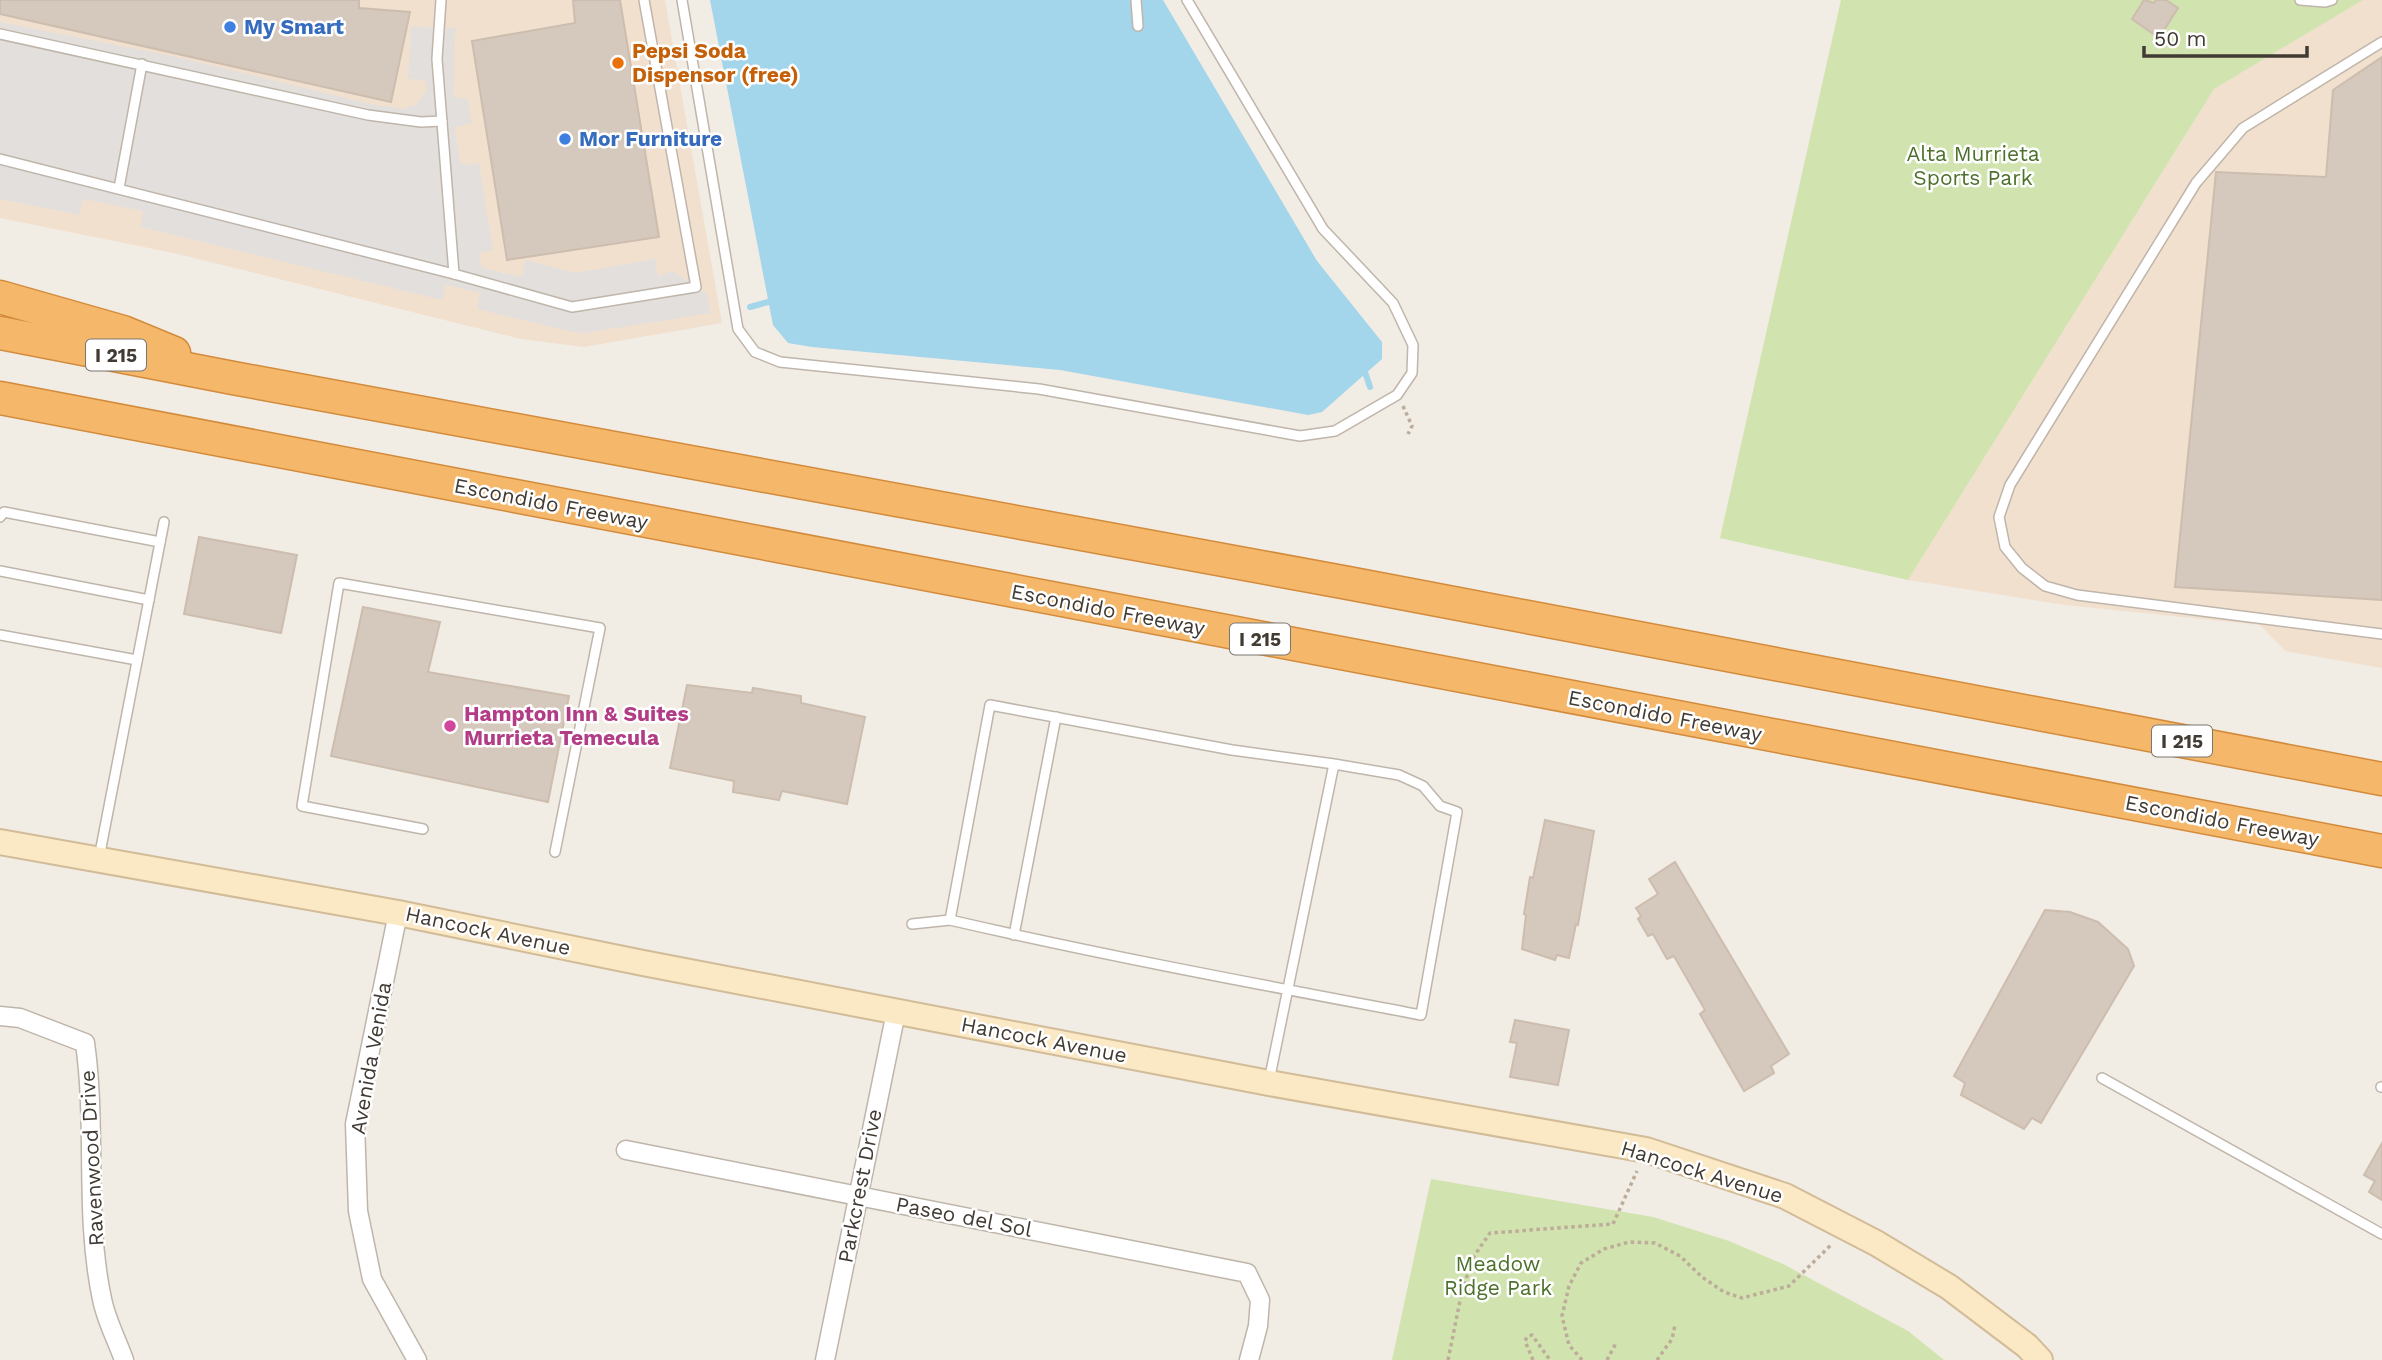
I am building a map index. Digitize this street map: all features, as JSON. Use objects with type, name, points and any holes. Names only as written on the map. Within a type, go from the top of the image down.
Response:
[{"type":"highway","points":[[0,297],[123,332],[233,378]]},
{"type":"highway","name":"I 215","points":[[0,332],[233,378],[1334,580],[2382,779]]},
{"type":"highway","name":"Escondido Freeway","points":[[0,398],[2382,851]]},
{"type":"highway","points":[[0,411],[138,426]]},
{"type":"main road","name":"Hancock Avenue","points":[[0,842],[398,913],[1269,1083],[1646,1150],[1785,1196],[1848,1229],[1949,1286],[2027,1346],[2040,1360]]},
{"type":"street","name":"Avenida Venida","points":[[398,913],[355,1124],[358,1211],[372,1279],[417,1360]]},
{"type":"street","name":"Parkcrest Drive","points":[[824,1360],[895,1012]]},
{"type":"street","name":"Ravenwood Drive","points":[[0,1016],[20,1018],[85,1043],[91,1087],[90,1200],[102,1301],[124,1360]]},
{"type":"street","name":"Paseo del Sol","points":[[626,1150],[1247,1273],[1260,1300],[1258,1326],[1249,1360]]},
{"type":"lane","points":[[441,0],[437,59],[454,274]]},
{"type":"lane","points":[[0,159],[454,274],[572,307],[696,287],[644,0]]},
{"type":"lane","points":[[681,0],[738,329],[755,352],[780,362],[1039,389],[1300,436],[1335,430],[1397,395],[1412,373],[1413,345],[1393,303],[1323,229],[1187,0]]},
{"type":"lane","points":[[1136,0],[1138,26]]},
{"type":"lane","points":[[2300,0],[2332,0]]},
{"type":"lane","points":[[0,34],[368,115],[421,122],[442,121]]},
{"type":"lane","points":[[2382,42],[2243,128],[2196,183],[2010,485],[1999,517],[2005,547],[2022,568],[2045,586],[2077,595],[2382,635]]},
{"type":"lane","points":[[119,188],[142,64]]},
{"type":"lane","points":[[0,517],[4,512],[160,542]]},
{"type":"lane","points":[[99,860],[164,522]]},
{"type":"lane","points":[[0,571],[149,600]]},
{"type":"lane","points":[[423,829],[302,806],[339,583],[600,628],[555,852]]},
{"type":"lane","points":[[0,635],[137,660]]},
{"type":"lane","points":[[912,924],[950,920],[1421,1015],[1457,811],[1440,806],[1423,786],[1399,775],[1231,750],[990,705],[950,920]]},
{"type":"lane","points":[[1014,935],[1056,717]]},
{"type":"lane","points":[[1269,1083],[1334,764]]},
{"type":"lane","points":[[2102,1078],[2382,1234]]},
{"type":"path","points":[[1397,395],[1412,426],[1408,434]]},
{"type":"path","points":[[1448,1360],[1461,1296],[1472,1259],[1490,1233],[1613,1224],[1646,1150]]},
{"type":"path","points":[[1582,1360],[1569,1345],[1562,1317],[1569,1286],[1581,1263],[1604,1250],[1629,1242],[1655,1242],[1680,1256],[1702,1277],[1724,1292],[1742,1298],[1789,1286],[1848,1229]]},
{"type":"path","points":[[1657,1360],[1672,1339],[1675,1325]]},
{"type":"path","points":[[1533,1360],[1525,1341],[1532,1335],[1550,1360]]},
{"type":"path","points":[[1607,1360],[1615,1343]]},
{"type":"shaded area","points":[[0,0],[665,0],[722,323],[584,347],[521,339],[178,254],[0,218]]},
{"type":"shaded area","points":[[2363,0],[2382,0],[2382,668],[2285,651],[2260,625],[2065,605],[1908,580],[2214,89]]},
{"type":"shaded area","points":[[0,22],[181,58],[402,109],[416,105],[426,91],[423,80],[408,79],[411,27],[458,28],[455,34],[454,95],[459,99],[468,98],[472,123],[456,127],[455,131],[460,162],[466,165],[479,163],[493,250],[479,253],[481,265],[484,268],[522,276],[526,260],[575,273],[655,259],[658,277],[672,271],[707,294],[711,313],[584,333],[573,332],[477,309],[480,293],[446,285],[442,300],[141,227],[143,211],[83,199],[80,215],[0,199]]},
{"type":"green space","name":"Alta Murrieta Sports Park","points":[[1841,0],[2363,0],[2214,89],[1908,580],[1720,538]]},
{"type":"green space","name":"Meadow Ridge Park","points":[[1431,1179],[1653,1217],[1729,1241],[1783,1264],[1908,1331],[1944,1360],[1392,1360]]},
{"type":"water","points":[[710,0],[1163,0],[1317,261],[1382,342],[1382,359],[1322,412],[1308,415],[1060,370],[788,343],[773,325]]},
{"type":"building","points":[[0,0],[359,0],[359,8],[410,12],[391,102],[0,14]]},
{"type":"building","name":"Mor Furniture","points":[[573,0],[620,0],[659,237],[507,260],[472,41],[575,23]]},
{"type":"building","points":[[2144,0],[2154,3],[2156,0],[2166,0],[2178,8],[2159,38],[2132,19]]},
{"type":"building","points":[[2382,57],[2382,600],[2175,587],[2216,172],[2326,177],[2333,90]]},
{"type":"building","points":[[199,537],[297,555],[281,633],[184,614]]},
{"type":"building","name":"Hampton Inn & Suites Murrieta Temecula","points":[[363,607],[440,622],[428,672],[569,696],[548,802],[331,756]]},
{"type":"building","points":[[687,685],[752,693],[753,688],[801,696],[801,703],[865,717],[847,804],[782,791],[779,800],[733,792],[734,781],[670,768]]},
{"type":"building","points":[[1545,820],[1594,831],[1578,925],[1576,924],[1569,958],[1557,955],[1555,960],[1522,949],[1530,877],[1533,878]]},
{"type":"building","points":[[1675,862],[1789,1054],[1771,1066],[1774,1073],[1744,1091],[1700,1014],[1705,1010],[1674,956],[1667,959],[1653,934],[1648,936],[1638,919],[1641,916],[1636,908],[1658,894],[1649,879]]},
{"type":"building","points":[[2045,910],[2070,912],[2098,922],[2128,949],[2134,966],[2041,1123],[2032,1118],[2024,1129],[1961,1095],[1965,1083],[1954,1076]]},
{"type":"building","points":[[1515,1020],[1569,1030],[1558,1085],[1510,1077],[1517,1043],[1510,1042]]},
{"type":"building","points":[[2382,1143],[2382,1200],[2369,1192],[2375,1181],[2364,1175]]},
{"type":"waterway","points":[[750,307],[775,300]]},
{"type":"waterway","points":[[1363,366],[1370,387]]},
{"type":"place","name":"My Smart","points":[[230,27]]},
{"type":"place","name":"Pepsi Soda Dispensor (free)","points":[[618,63]]},
{"type":"place","name":"Mor Furniture","points":[[565,139]]},
{"type":"place","name":"Hampton Inn & Suites Murrieta Temecula","points":[[450,726]]}]
